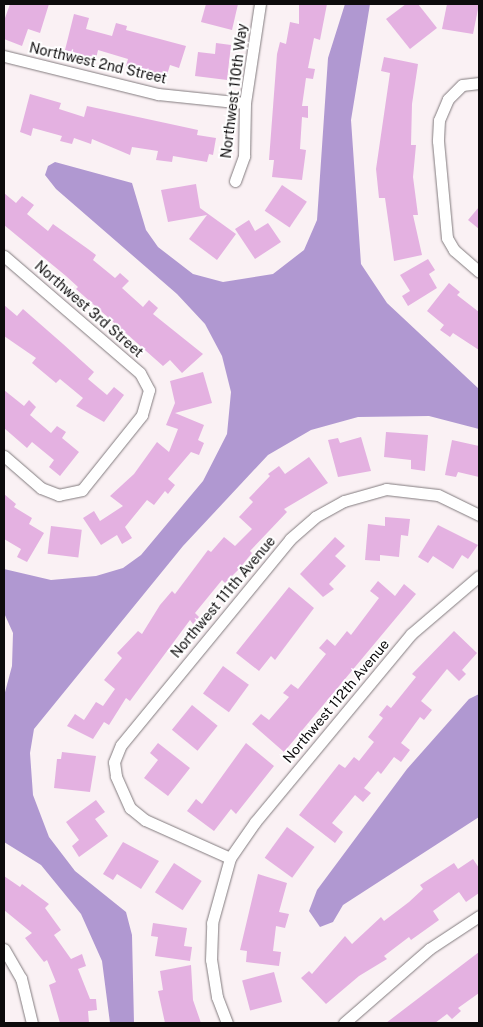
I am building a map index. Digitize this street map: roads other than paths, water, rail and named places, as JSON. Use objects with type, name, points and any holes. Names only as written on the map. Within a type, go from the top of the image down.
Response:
[{"type":"street","name":"Northwest 110th Way","points":[[235,181],[244,156],[245,102],[260,4]]},
{"type":"street","name":"Northwest 2nd Street","points":[[4,56],[158,94],[245,102]]},
{"type":"street","points":[[479,83],[462,85],[448,99],[439,120],[438,141],[447,238],[454,250],[479,272]]},
{"type":"street","name":"Northwest 3rd Street","points":[[4,256],[140,373],[149,390],[142,415],[82,490],[59,495],[41,488],[4,456]]},
{"type":"street","name":"Northwest 111th Avenue","points":[[230,858],[145,820],[130,808],[120,792],[114,762],[135,726],[290,539],[315,516],[344,501],[386,489],[438,495],[479,515]]},
{"type":"street","name":"Northwest 112th Avenue","points":[[227,1023],[217,997],[211,950],[212,923],[230,858],[255,822],[411,634],[479,576]]},
{"type":"street","points":[[344,1023],[428,949],[479,916]]},
{"type":"street","points":[[4,948],[21,978],[31,1009],[32,1023]]}]
